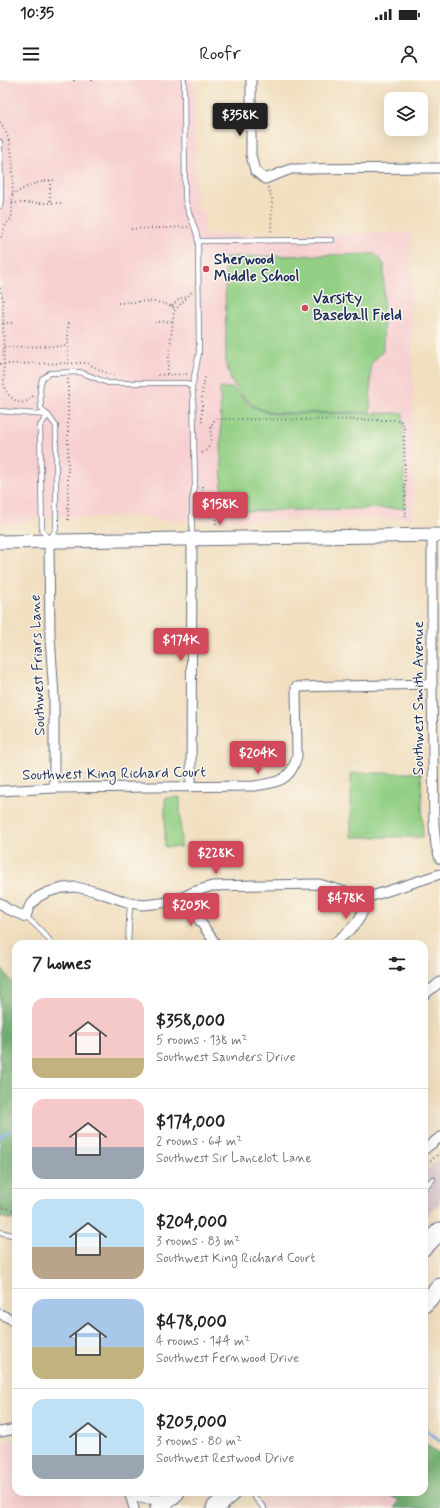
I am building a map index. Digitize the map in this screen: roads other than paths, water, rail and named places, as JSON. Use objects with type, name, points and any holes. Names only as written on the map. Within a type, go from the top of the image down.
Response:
[{"type":"highway","points":[[428,1243],[440,1231]]},
{"type":"highway","points":[[428,1300],[440,1287]]},
{"type":"highway","points":[[216,1508],[228,1496]]},
{"type":"main road","points":[[0,542],[436,535]]},
{"type":"street","points":[[251,80],[251,155],[255,171],[265,179],[291,169],[440,168]]},
{"type":"street","name":"Southwest Smith Avenue","points":[[436,535],[436,641],[432,684],[434,824],[436,846],[440,860]]},
{"type":"street","points":[[191,786],[192,539]]},
{"type":"street","name":"Southwest Friars Lane","points":[[49,541],[50,636],[54,696],[54,788]]},
{"type":"street","name":"Southwest King Richard Court","points":[[0,791],[54,788],[254,786],[270,784],[282,780],[291,774],[295,765],[297,756],[296,687],[432,684]]},
{"type":"street","points":[[0,903],[7,909],[26,917],[29,907],[38,897],[48,892],[63,888],[76,887],[142,906],[153,905],[183,897],[212,886],[308,884],[332,887],[366,898],[440,874]]},
{"type":"street","points":[[183,897],[213,940]]},
{"type":"street","points":[[338,940],[360,920],[366,898]]},
{"type":"street","points":[[428,992],[440,982]]},
{"type":"street","points":[[428,1147],[440,1137]]},
{"type":"street","points":[[0,1314],[12,1320]]},
{"type":"street","points":[[0,1432],[12,1429]]},
{"type":"street","points":[[130,1496],[134,1508]]},
{"type":"street","points":[[136,1496],[144,1499],[168,1500]]},
{"type":"lane","points":[[184,80],[186,206],[197,230],[198,241],[199,353],[192,387],[195,485],[192,501],[192,539]]},
{"type":"lane","points":[[0,142],[0,206]]},
{"type":"lane","points":[[198,241],[332,240]]},
{"type":"lane","points":[[48,415],[40,426],[42,530],[49,541],[56,530],[57,520],[56,426],[48,415],[41,408],[40,382],[45,375],[50,373],[80,372],[108,383],[186,383],[192,387]]},
{"type":"lane","points":[[0,411],[48,415]]},
{"type":"lane","points":[[128,940],[130,903]]},
{"type":"lane","points":[[26,917],[42,931],[49,940]]},
{"type":"lane","points":[[428,1184],[434,1179]]},
{"type":"lane","points":[[0,1232],[12,1235]]},
{"type":"lane","points":[[254,1496],[264,1508]]},
{"type":"waterway","points":[[0,1137],[12,1130]]},
{"type":"waterway","points":[[428,1431],[440,1441]]},
{"type":"place","name":"Sherwood Middle School","points":[[206,269]]},
{"type":"place","name":"Varsity Baseball Field","points":[[305,308]]}]
